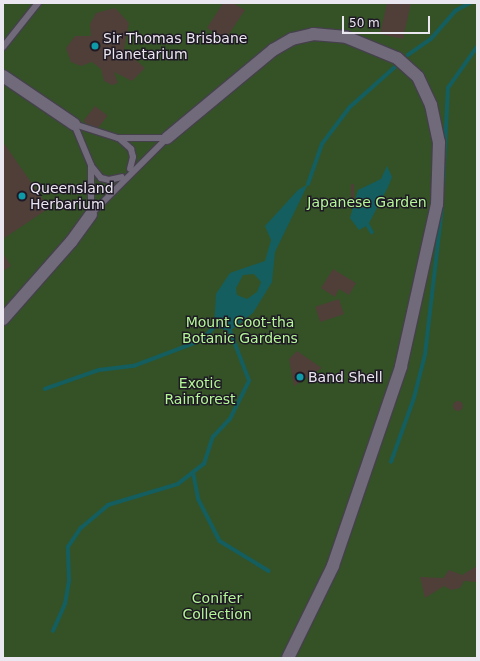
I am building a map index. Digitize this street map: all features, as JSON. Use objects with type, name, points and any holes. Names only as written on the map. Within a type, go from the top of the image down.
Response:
[{"type":"street","points":[[167,138],[273,50],[292,39],[313,34],[346,36],[397,58],[418,77],[431,105],[438,142],[437,204],[401,367],[333,566],[288,658]]},
{"type":"street","points":[[3,76],[74,124]]},
{"type":"street","points":[[3,319],[67,248],[91,214]]},
{"type":"lane","points":[[3,47],[38,3]]},
{"type":"lane","points":[[74,124],[126,142],[133,157],[127,174]]},
{"type":"lane","points":[[74,124],[95,172],[109,180],[127,174]]},
{"type":"lane","points":[[118,138],[167,138]]},
{"type":"lane","points":[[91,214],[127,174],[167,138]]},
{"type":"lane","points":[[91,165],[91,214]]},
{"type":"green space","name":"Mount Coot-tha Botanic Gardens","points":[[3,3],[477,3],[477,658],[3,658]]},
{"type":"shaded area","points":[[387,166],[392,177],[388,187],[368,225],[359,230],[350,218],[358,190],[381,179]]},
{"type":"shaded area","points":[[308,184],[275,252],[272,282],[253,313],[230,331],[214,327],[216,294],[230,273],[265,261],[271,240],[265,226],[298,190]],"holes":[[[254,274],[261,282],[257,292],[247,299],[237,295],[236,288],[243,275]]]},
{"type":"building","points":[[223,3],[233,3],[245,10],[225,40],[207,28]]},
{"type":"building","points":[[387,3],[411,3],[403,39],[380,34]]},
{"type":"building","name":"Sir Thomas Brisbane Planetarium","points":[[115,8],[129,23],[124,50],[145,68],[132,81],[114,72],[118,83],[112,85],[104,81],[101,69],[92,62],[81,66],[71,62],[66,48],[75,36],[91,36],[90,24],[96,13]]},
{"type":"building","points":[[95,106],[108,116],[96,131],[83,121]]},
{"type":"building","name":"Queensland Herbarium","points":[[3,142],[49,208],[3,239]]},
{"type":"building","points":[[351,184],[354,184],[354,206],[351,206]]},
{"type":"building","points":[[3,253],[11,266],[3,271]]},
{"type":"building","points":[[333,269],[356,283],[349,295],[339,289],[335,297],[321,288]]},
{"type":"building","points":[[339,299],[344,314],[320,322],[315,307]]},
{"type":"building","name":"Band Shell","points":[[297,351],[322,368],[294,386],[289,359]]},
{"type":"building","points":[[456,401],[460,401],[462,402],[462,410],[456,411],[453,408],[453,404]]},
{"type":"building","points":[[477,566],[477,582],[464,581],[460,588],[451,590],[444,586],[425,598],[420,577],[443,578],[449,570],[462,575]]},
{"type":"waterway","points":[[408,55],[431,39],[455,11],[470,3]]},
{"type":"waterway","points":[[443,189],[448,88],[477,47]]},
{"type":"waterway","points":[[308,184],[322,144],[350,107],[395,67]]},
{"type":"waterway","points":[[391,462],[414,398],[425,355],[442,207]]},
{"type":"waterway","points":[[368,225],[372,232]]},
{"type":"waterway","points":[[45,389],[99,370],[134,366],[202,340],[214,327]]},
{"type":"waterway","points":[[53,631],[65,604],[69,581],[68,547],[81,528],[108,505],[178,484],[204,464],[213,437],[230,419],[249,381],[230,331]]},
{"type":"waterway","points":[[194,475],[199,500],[220,541],[269,571]]},
{"type":"place","name":"Sir Thomas Brisbane Planetarium","points":[[95,46]]},
{"type":"place","name":"Queensland Herbarium","points":[[22,196]]},
{"type":"place","name":"Band Shell","points":[[300,377]]},
{"type":"park label","name":"Japanese Garden","points":[[367,202]]},
{"type":"park label","name":"Exotic Rainforest","points":[[200,392]]},
{"type":"park label","name":"Conifer Collection","points":[[217,606]]}]
